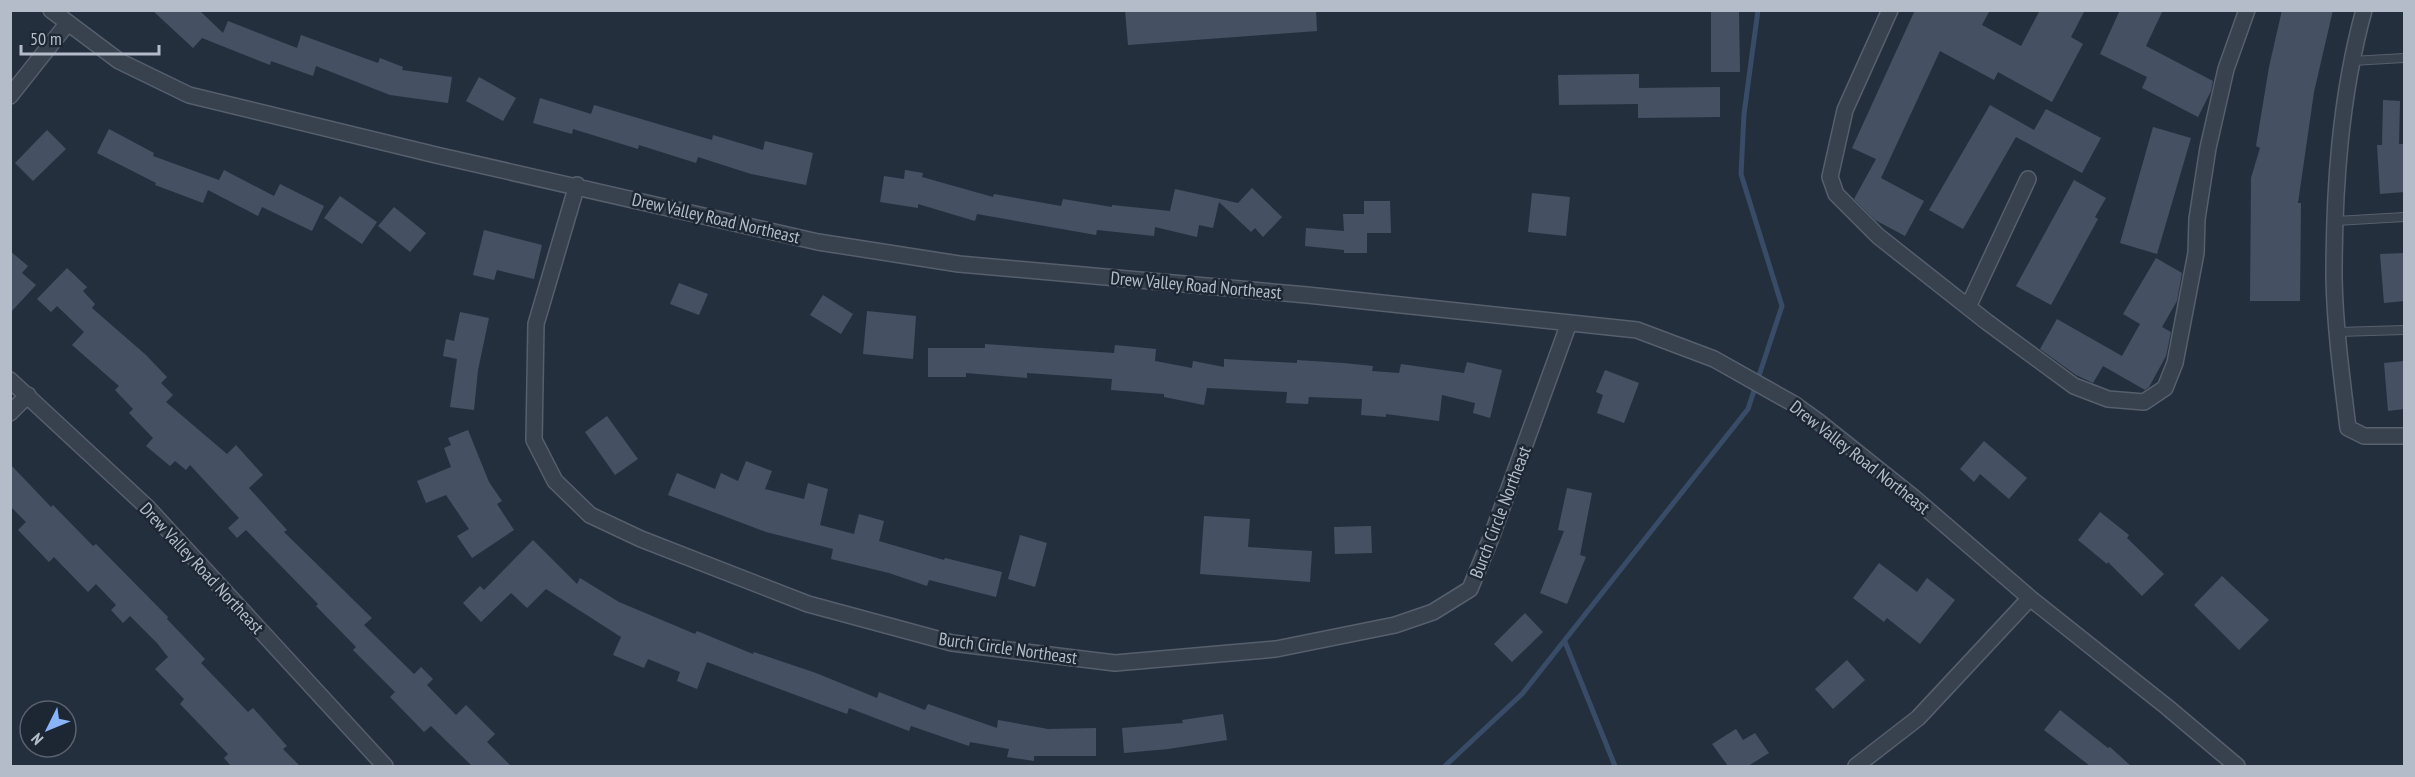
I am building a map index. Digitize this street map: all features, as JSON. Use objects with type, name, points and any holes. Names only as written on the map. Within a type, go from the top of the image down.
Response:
[{"type":"street","name":"Drew Valley Road Northeast","points":[[51,10],[119,61],[189,95],[436,155],[818,242],[959,264],[1329,297],[1637,330],[1714,358],[1794,404],[1913,497],[2030,598],[2237,766]]},
{"type":"street","points":[[1890,10],[1845,110],[1830,177],[1836,194],[1878,236],[2074,386],[2108,399],[2144,402],[2165,388],[2175,363],[2196,253],[2197,219],[2208,148],[2226,69],[2247,10]]},
{"type":"street","points":[[2364,10],[2352,61],[2342,123],[2334,280],[2338,332],[2348,428],[2364,436],[2404,436]]},
{"type":"street","points":[[10,96],[67,24]]},
{"type":"street","points":[[1968,307],[2028,179]]},
{"type":"street","name":"Burch Circle Northeast","points":[[577,186],[536,324],[534,440],[555,481],[590,515],[641,539],[808,604],[952,643],[1115,663],[1276,649],[1395,625],[1433,612],[1470,589],[1491,538],[1569,323]]},
{"type":"street","name":"Drew Valley Road Northeast","points":[[10,380],[147,507],[385,766]]},
{"type":"street","points":[[10,413],[28,395]]},
{"type":"street","points":[[1856,766],[1918,718],[2030,598]]},
{"type":"lane","points":[[2352,61],[2404,58]]},
{"type":"lane","points":[[2336,220],[2404,217]]},
{"type":"lane","points":[[2338,332],[2404,330]]},
{"type":"building","points":[[152,10],[199,10],[223,33],[228,21],[297,48],[301,35],[378,63],[380,58],[403,67],[402,70],[452,77],[448,103],[390,95],[316,66],[313,76],[271,61],[270,65],[202,38],[193,48]]},
{"type":"building","points":[[1125,10],[1316,10],[1317,31],[1128,45]]},
{"type":"building","points":[[1711,10],[1739,10],[1740,72],[1711,72]]},
{"type":"building","points":[[1915,10],[1990,10],[1982,25],[2021,46],[2040,10],[2085,10],[2071,37],[2083,44],[2052,102],[1998,72],[1994,80],[1940,51],[1881,178],[1924,201],[1905,236],[1875,220],[1854,199],[1876,159],[1852,148]]},
{"type":"building","points":[[2120,10],[2163,10],[2146,46],[2213,81],[2211,91],[2198,117],[2142,88],[2147,77],[2100,54]]},
{"type":"building","points":[[2282,10],[2333,10],[2314,92],[2298,203],[2301,203],[2300,301],[2250,301],[2251,178],[2260,148],[2256,146],[2269,67]]},
{"type":"building","points":[[1639,74],[1639,88],[1720,87],[1720,117],[1638,118],[1638,104],[1559,105],[1558,75]]},
{"type":"building","points":[[479,77],[516,98],[503,121],[466,101]]},
{"type":"building","points":[[540,98],[591,114],[594,105],[712,140],[713,135],[763,150],[765,141],[813,153],[806,185],[751,174],[698,157],[696,163],[639,145],[638,149],[573,129],[572,134],[533,123]]},
{"type":"building","points":[[2383,100],[2400,101],[2399,144],[2404,144],[2404,192],[2380,194],[2377,145],[2382,145]]},
{"type":"building","points":[[1990,105],[2034,130],[2046,109],[2101,138],[2082,173],[2016,137],[1963,229],[1929,210]]},
{"type":"building","points":[[2153,127],[2191,138],[2157,254],[2120,243]]},
{"type":"building","points":[[109,129],[154,153],[153,156],[219,180],[224,170],[274,196],[280,184],[324,206],[312,231],[262,207],[258,216],[208,190],[203,203],[155,185],[156,183],[97,153]]},
{"type":"building","points":[[47,130],[66,149],[33,181],[15,163]]},
{"type":"building","points":[[905,170],[923,173],[922,177],[993,197],[994,194],[1061,206],[1063,199],[1112,207],[1112,205],[1170,211],[1175,189],[1238,203],[1252,188],[1282,217],[1263,237],[1255,228],[1251,232],[1219,202],[1213,228],[1199,225],[1197,237],[1155,227],[1154,236],[1097,230],[1096,235],[977,214],[975,221],[918,204],[918,208],[880,202],[884,176],[904,179]]},
{"type":"building","points":[[2074,180],[2106,198],[2095,217],[2098,219],[2051,305],[2016,286]]},
{"type":"building","points":[[1532,193],[1570,197],[1566,236],[1528,232]]},
{"type":"building","points":[[340,196],[377,222],[362,244],[324,218]]},
{"type":"building","points":[[1364,201],[1390,201],[1391,233],[1367,233],[1367,253],[1344,253],[1344,250],[1305,246],[1306,228],[1344,231],[1343,214],[1364,214]]},
{"type":"building","points":[[394,207],[426,233],[410,252],[378,226]]},
{"type":"building","points":[[484,230],[542,245],[534,279],[497,270],[494,280],[473,275]]},
{"type":"building","points":[[10,251],[28,266],[22,273],[36,285],[10,313]]},
{"type":"building","points":[[2404,253],[2404,301],[2384,303],[2380,254]]},
{"type":"building","points":[[2156,258],[2182,273],[2177,301],[2162,327],[2171,332],[2166,356],[2149,387],[2145,390],[2103,366],[2093,383],[2076,375],[2040,349],[2057,319],[2122,356],[2140,324],[2123,314]]},
{"type":"building","points":[[67,268],[87,287],[83,291],[95,304],[92,308],[146,355],[167,377],[161,383],[173,395],[166,402],[227,454],[236,445],[263,475],[249,488],[287,530],[284,532],[372,618],[364,625],[414,674],[421,667],[433,679],[427,685],[456,715],[466,705],[495,734],[487,742],[511,766],[472,766],[431,726],[424,732],[390,697],[395,692],[353,650],[356,647],[316,606],[318,604],[246,530],[237,538],[228,528],[239,518],[190,465],[186,470],[175,461],[170,466],[146,446],[153,438],[129,413],[133,409],[115,390],[119,386],[72,345],[84,332],[57,306],[51,312],[37,299]]},
{"type":"building","points":[[679,283],[708,294],[699,315],[670,304]]},
{"type":"building","points":[[823,295],[853,314],[841,334],[810,315]]},
{"type":"building","points":[[867,311],[916,316],[913,359],[863,354]]},
{"type":"building","points":[[460,312],[489,318],[478,370],[474,410],[450,407],[457,359],[443,356],[446,339],[454,341]]},
{"type":"building","points":[[985,344],[1114,353],[1115,345],[1156,349],[1155,361],[1192,368],[1193,361],[1224,367],[1224,359],[1343,363],[1373,366],[1372,371],[1399,373],[1401,364],[1464,373],[1467,362],[1502,370],[1490,418],[1473,413],[1475,403],[1442,395],[1439,421],[1386,414],[1386,417],[1361,415],[1362,399],[1309,397],[1308,404],[1286,403],[1287,392],[1207,388],[1204,405],[1164,397],[1164,394],[1111,390],[1112,379],[1027,373],[1027,378],[966,373],[966,377],[928,377],[928,348],[985,348]]},
{"type":"building","points":[[2404,361],[2404,409],[2388,411],[2384,363]]},
{"type":"building","points":[[1605,370],[1639,383],[1624,423],[1597,413],[1603,395],[1596,392]]},
{"type":"building","points":[[607,416],[638,459],[615,475],[585,432]]},
{"type":"building","points":[[468,430],[489,482],[502,501],[497,504],[514,530],[472,558],[457,536],[469,529],[446,495],[426,503],[417,481],[451,467],[444,448],[451,445],[448,438]]},
{"type":"building","points":[[1984,441],[2027,478],[2009,499],[1980,474],[1974,482],[1960,469]]},
{"type":"building","points":[[746,461],[772,471],[765,489],[804,499],[808,483],[828,489],[820,525],[854,534],[859,514],[884,521],[879,541],[944,560],[945,558],[1002,572],[996,597],[929,580],[927,586],[889,573],[831,559],[833,549],[766,532],[668,495],[677,473],[715,489],[721,473],[738,481]]},
{"type":"building","points":[[10,464],[51,507],[53,505],[93,546],[96,544],[168,617],[167,619],[205,659],[201,663],[248,712],[253,708],[287,746],[283,749],[300,766],[231,766],[224,758],[228,754],[180,704],[184,699],[155,669],[168,657],[157,643],[130,616],[123,623],[111,610],[116,605],[96,584],[88,592],[54,557],[49,562],[18,530],[26,522],[10,506]]},
{"type":"building","points":[[1567,488],[1592,493],[1580,555],[1586,557],[1567,604],[1540,593],[1564,531],[1558,530]]},
{"type":"building","points":[[2100,512],[2129,535],[2127,538],[2164,574],[2142,596],[2108,562],[2107,564],[2078,540]]},
{"type":"building","points":[[1204,516],[1250,519],[1248,547],[1312,551],[1310,582],[1200,574]]},
{"type":"building","points":[[1371,526],[1372,553],[1335,554],[1334,527]]},
{"type":"building","points":[[1020,535],[1047,543],[1035,587],[1008,579]]},
{"type":"building","points":[[533,540],[577,584],[580,578],[619,602],[695,634],[697,631],[753,654],[754,652],[816,673],[877,698],[879,692],[925,710],[928,704],[997,728],[998,720],[1048,729],[1096,728],[1096,756],[1034,756],[1034,761],[1007,757],[1009,749],[970,742],[969,746],[911,726],[909,731],[849,708],[847,714],[707,662],[697,689],[677,681],[680,672],[648,659],[644,668],[613,655],[621,637],[546,589],[527,608],[511,593],[481,622],[463,603],[480,586],[484,590]]},
{"type":"building","points":[[1879,563],[1917,592],[1927,578],[1955,600],[1920,644],[1887,618],[1884,622],[1853,598]]},
{"type":"building","points":[[2222,576],[2269,620],[2239,650],[2194,605]]},
{"type":"building","points":[[1525,613],[1543,632],[1512,662],[1494,644]]},
{"type":"building","points":[[1847,660],[1865,680],[1833,709],[1815,689]]},
{"type":"building","points":[[2060,710],[2108,748],[2110,747],[2131,766],[2090,766],[2044,730]]},
{"type":"building","points":[[1223,714],[1227,740],[1124,753],[1122,728],[1183,723],[1182,720]]},
{"type":"building","points":[[1736,729],[1743,740],[1755,733],[1769,753],[1748,766],[1728,766],[1712,744]]},
{"type":"waterway","points":[[1445,766],[1522,694],[1748,409],[1782,306],[1741,174],[1744,114],[1758,10]]},
{"type":"waterway","points":[[1565,642],[1615,766]]}]
